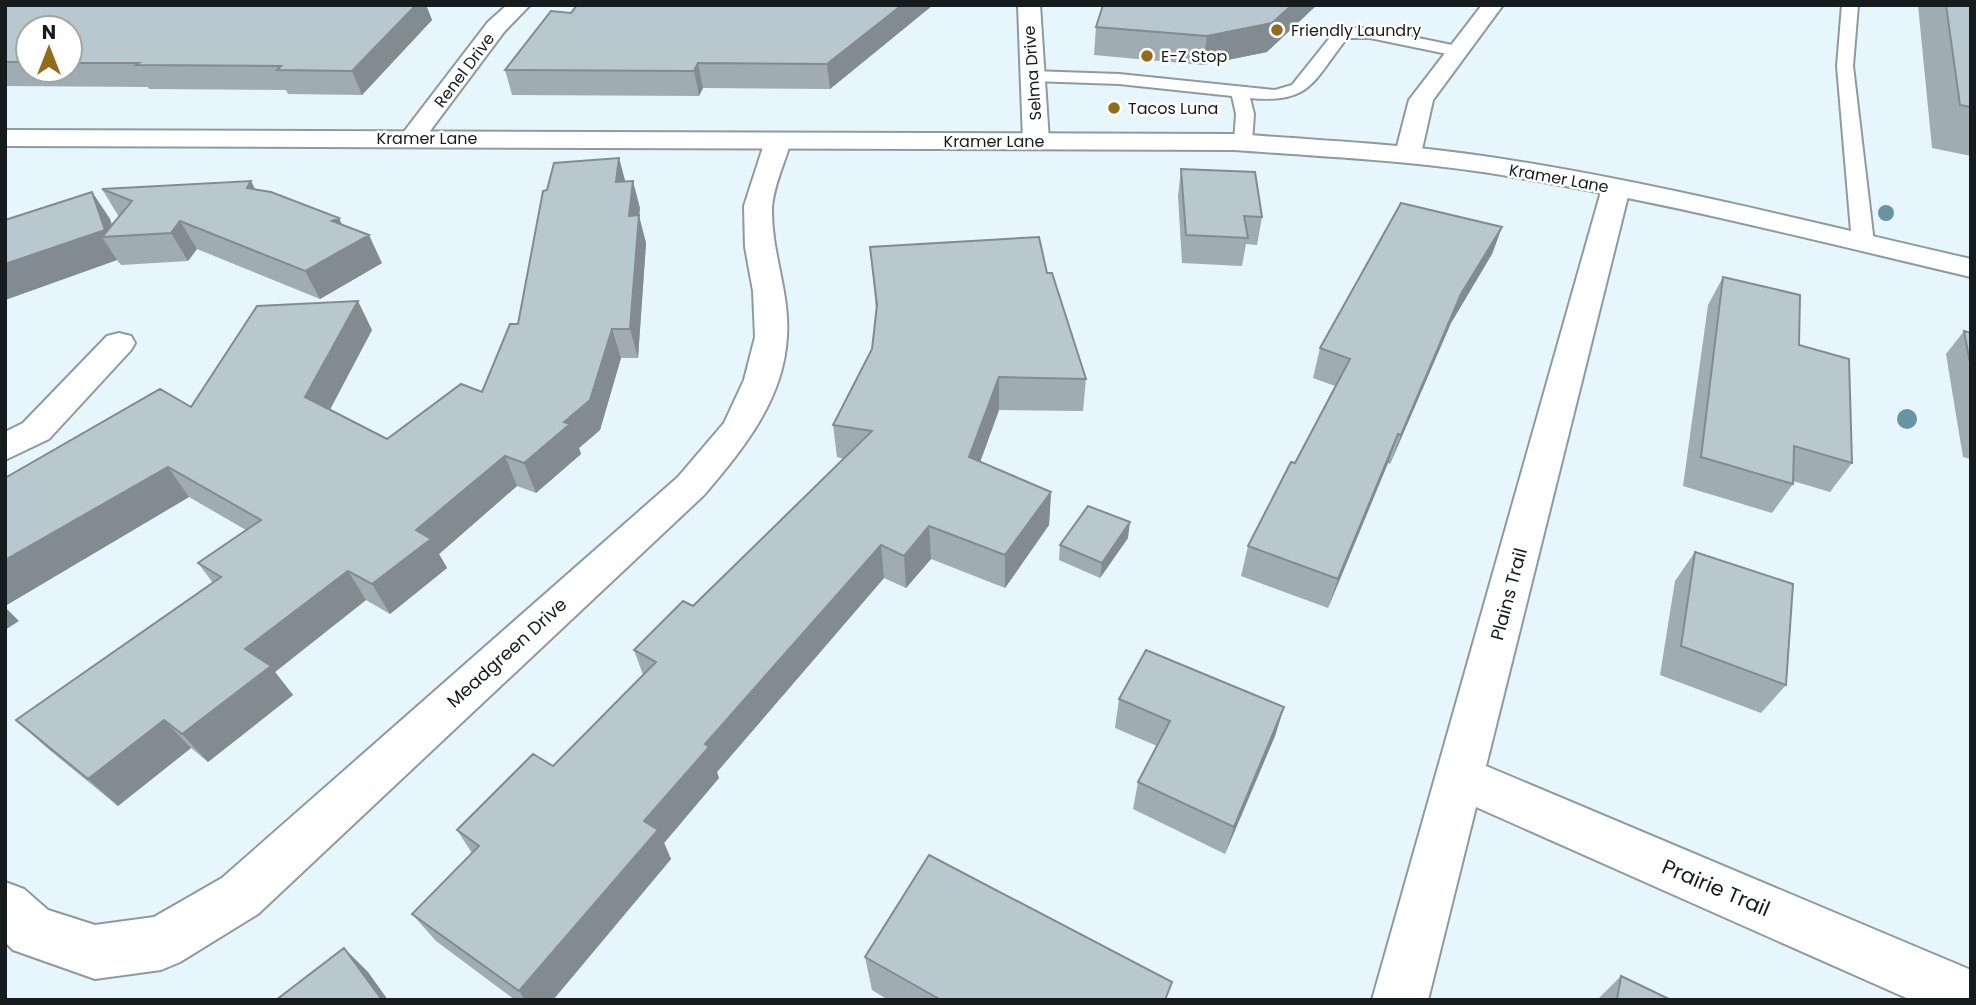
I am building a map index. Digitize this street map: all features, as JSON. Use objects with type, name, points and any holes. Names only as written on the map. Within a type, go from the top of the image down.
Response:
[{"type":"street","name":"Renel Drive","points":[[412,138],[496,27],[520,5]]},
{"type":"street","name":"Selma Drive","points":[[1029,5],[1036,141]]},
{"type":"street","points":[[1408,154],[1421,100],[1493,5]]},
{"type":"street","name":"Kramer Lane","points":[[5,138],[1243,142],[1408,154],[1616,188],[1971,268]]},
{"type":"street","name":"Meadgreen Drive","points":[[5,907],[32,931],[94,952],[161,943],[240,895],[691,486],[740,429],[761,380],[771,337],[769,291],[760,247],[758,206],[778,141]]},
{"type":"street","name":"Plains Trail","points":[[1400,1000],[1616,188]]},
{"type":"street","points":[[5,448],[36,431],[119,343]]},
{"type":"street","name":"Prairie Trail","points":[[1461,778],[1971,998]]},
{"type":"lane","points":[[1850,5],[1845,66],[1863,243]]},
{"type":"lane","points":[[1032,76],[1119,79],[1275,95],[1298,89],[1342,33],[1370,33],[1457,51]]},
{"type":"lane","points":[[1240,93],[1245,114],[1243,142]]},
{"type":"building","points":[[5,5],[416,5],[352,71],[277,70],[281,66],[84,63],[84,14],[14,14],[14,62],[5,62]]},
{"type":"building","points":[[577,5],[902,5],[827,64],[698,63],[694,71],[505,70],[551,11],[571,13]]},
{"type":"building","points":[[1103,5],[1292,5],[1272,23],[1207,36],[1096,27]]},
{"type":"building","points":[[1946,5],[1971,5],[1971,107],[1960,105]]},
{"type":"building","points":[[619,158],[616,182],[633,181],[629,216],[639,215],[630,329],[612,329],[590,400],[564,422],[570,424],[524,463],[505,456],[416,530],[431,539],[372,584],[348,571],[245,649],[271,666],[182,734],[164,720],[88,779],[16,720],[221,577],[198,563],[261,520],[168,467],[5,560],[5,478],[160,389],[191,407],[257,306],[358,301],[305,397],[387,439],[461,384],[482,392],[510,324],[518,324],[543,191],[547,190],[554,163]]},
{"type":"building","points":[[1181,169],[1255,172],[1262,217],[1244,216],[1248,238],[1186,235]]},
{"type":"building","points":[[251,181],[247,188],[271,192],[339,218],[332,221],[369,235],[305,271],[180,221],[171,233],[102,237],[132,201],[102,189]]},
{"type":"building","points":[[92,192],[105,230],[5,264],[5,220]]},
{"type":"building","points":[[1401,203],[1502,227],[1461,294],[1401,435],[1398,434],[1338,579],[1248,546],[1291,462],[1295,463],[1350,359],[1320,348]]},
{"type":"building","points":[[1039,237],[1047,273],[1052,273],[1086,379],[999,377],[969,457],[1051,492],[1005,555],[929,526],[904,556],[881,545],[705,744],[709,747],[644,821],[658,830],[519,991],[412,914],[479,846],[457,830],[533,754],[553,766],[656,662],[634,650],[683,601],[693,606],[872,431],[833,425],[872,349],[877,305],[870,247]]},
{"type":"building","points":[[1723,277],[1800,295],[1799,345],[1849,359],[1852,463],[1794,446],[1793,484],[1701,457]]},
{"type":"building","points":[[1964,331],[1971,333],[1971,368]]},
{"type":"building","points":[[1088,506],[1130,522],[1102,563],[1060,545]]},
{"type":"building","points":[[1695,552],[1793,584],[1786,685],[1681,646]]},
{"type":"building","points":[[1146,650],[1284,707],[1234,827],[1138,782],[1170,721],[1119,699]]},
{"type":"building","points":[[929,855],[1172,982],[1165,1000],[941,1000],[865,957]]},
{"type":"building","points":[[344,948],[382,1000],[276,1000]]},
{"type":"building","points":[[1621,976],[1671,1000],[1617,1000]]},
{"type":"place","name":"Friendly Laundry","points":[[1277,30]]},
{"type":"place","name":"E-Z Stop","points":[[1147,56]]},
{"type":"place","name":"Tacos Luna","points":[[1114,108]]}]
